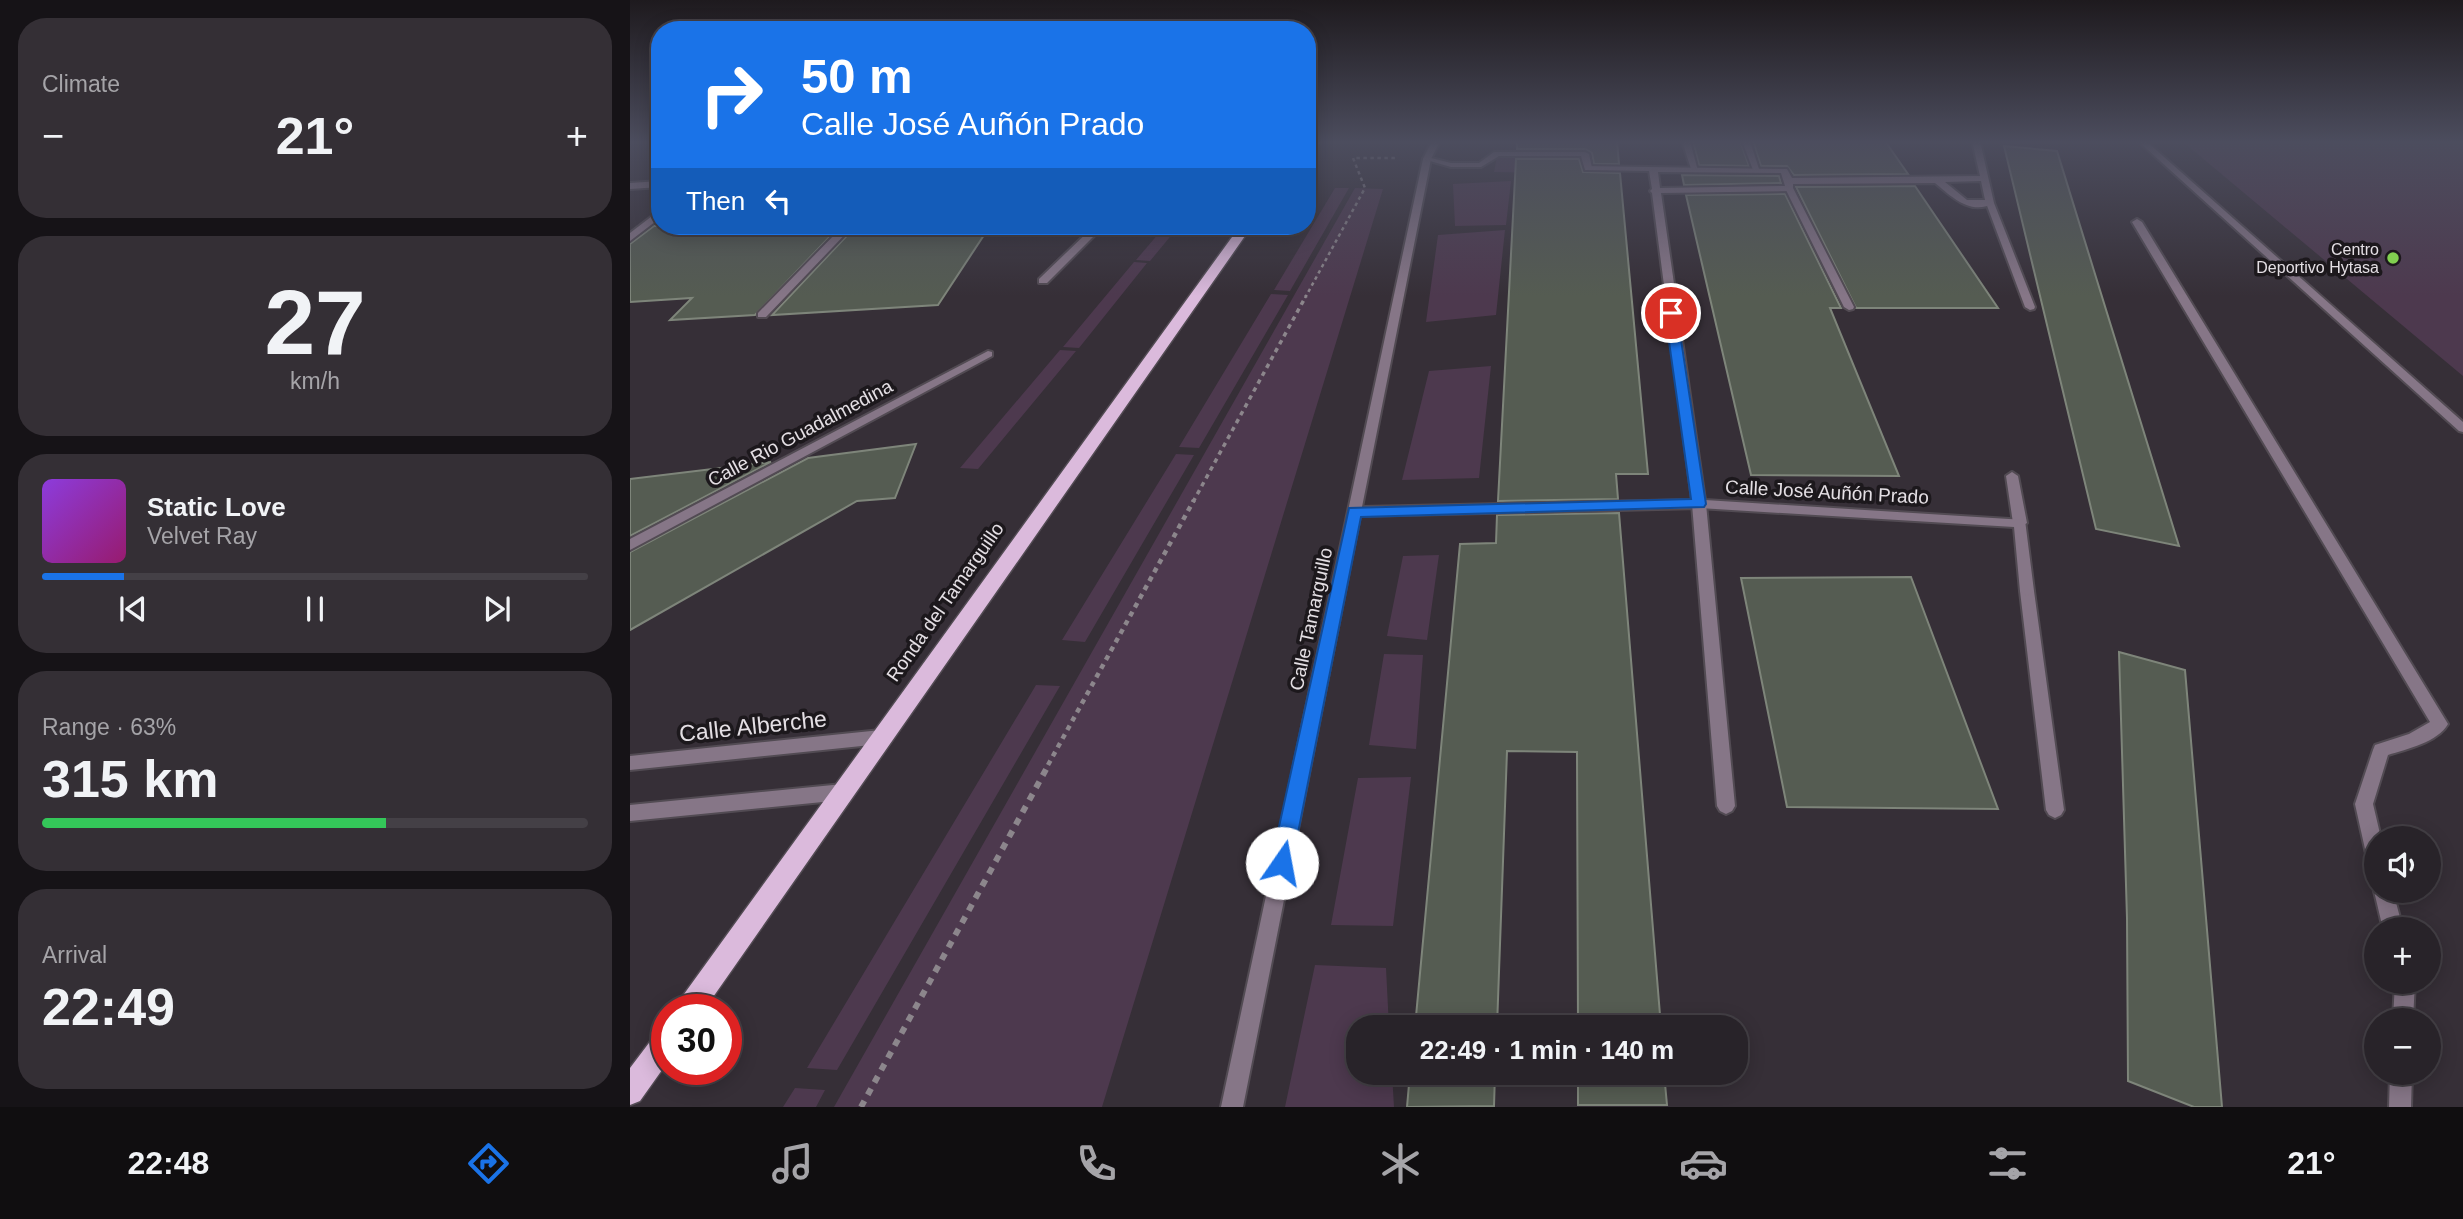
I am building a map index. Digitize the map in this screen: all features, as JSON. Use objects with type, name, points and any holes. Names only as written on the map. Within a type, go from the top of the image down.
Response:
[{"type":"main road","name":"Ronda del Tamarguillo","points":[[699,994],[1240,235]]},
{"type":"main road","points":[[630,1091],[651,1062]]},
{"type":"street","name":"Calle Tamarguillo","points":[[1232,1107],[1420,193]]},
{"type":"street","points":[[1654,193],[1699,504],[1726,806]]},
{"type":"street","points":[[1793,193],[1849,307]]},
{"type":"street","points":[[1952,193],[1965,203],[1990,203]]},
{"type":"street","points":[[1988,193],[2030,307]]},
{"type":"street","points":[[2200,193],[2463,428]]},
{"type":"street","points":[[630,238],[651,220]]},
{"type":"street","points":[[2137,222],[2440,724],[2415,740],[2381,750],[2364,804],[2369,826]]},
{"type":"street","points":[[762,315],[839,235]]},
{"type":"street","points":[[1043,281],[1090,235]]},
{"type":"street","name":"Calle Rio Guadalmedina","points":[[630,545],[988,354]]},
{"type":"street","points":[[2012,476],[2055,810]]},
{"type":"street","name":"Calle José Auñón Prado","points":[[1354,512],[1699,504],[2020,523]]},
{"type":"street","name":"Calle Alberche","points":[[630,762],[881,737]]},
{"type":"street","points":[[630,813],[843,792]]},
{"type":"street","points":[[2400,1107],[2401,1085]]},
{"type":"path","points":[[861,1107],[1362,193]]},
{"type":"shaded area","points":[[1332,193],[1346,193],[1290,291],[1274,290],[1307,235],[1316,235],[1316,220]]},
{"type":"shaded area","points":[[1352,193],[1382,193],[1102,1107],[834,1107]]},
{"type":"shaded area","points":[[1453,193],[1510,193],[1506,225],[1455,226]]},
{"type":"shaded area","name":"Centro Deportivo Hytasa","points":[[2244,193],[2463,193],[2463,376]]},
{"type":"shaded area","points":[[1505,230],[1496,315],[1426,322],[1438,235]]},
{"type":"shaded area","points":[[1157,235],[1172,235],[1150,261],[1136,260]]},
{"type":"shaded area","points":[[1134,262],[1147,263],[1079,348],[1063,347]]},
{"type":"shaded area","points":[[1271,294],[1288,295],[1199,448],[1179,447]]},
{"type":"shaded area","points":[[1060,350],[1076,351],[978,469],[960,468]]},
{"type":"shaded area","points":[[1491,366],[1479,478],[1402,480],[1429,371]]},
{"type":"shaded area","points":[[1176,454],[1194,455],[1085,642],[1062,640]]},
{"type":"shaded area","points":[[1439,555],[1427,640],[1387,636],[1403,556]]},
{"type":"shaded area","points":[[1384,654],[1423,655],[1416,749],[1369,745]]},
{"type":"shaded area","points":[[1036,685],[1060,686],[837,1070],[807,1068]]},
{"type":"shaded area","points":[[1411,777],[1393,926],[1331,925],[1358,778]]},
{"type":"shaded area","points":[[1315,965],[1386,968],[1388,1015],[1346,1015],[1346,1085],[1393,1085],[1394,1107],[1285,1107]]},
{"type":"shaded area","points":[[795,1088],[825,1090],[816,1107],[783,1107]]},
{"type":"building","points":[[1514,193],[1622,193],[1648,474],[1616,474],[1618,499],[1498,501]]},
{"type":"building","points":[[1799,193],[1920,193],[1998,308],[1856,308]]},
{"type":"building","points":[[2015,193],[2070,193],[2179,546],[2096,529]]},
{"type":"building","points":[[1785,194],[1841,308],[1830,308],[1899,476],[1751,475],[1686,195]]},
{"type":"building","points":[[651,228],[651,235],[831,235],[755,315],[670,320],[692,298],[630,302],[630,244]]},
{"type":"building","points":[[848,235],[984,235],[938,305],[772,315]]},
{"type":"building","points":[[916,444],[895,498],[857,501],[630,630],[630,552],[808,458]]},
{"type":"building","points":[[771,462],[630,536],[630,479]]},
{"type":"building","points":[[1619,513],[1660,1015],[1578,1015],[1577,752],[1507,751],[1497,1015],[1416,1015],[1460,544],[1496,543],[1497,515]]},
{"type":"building","points":[[1911,577],[1998,809],[1787,807],[1741,578]]},
{"type":"building","points":[[2119,652],[2185,670],[2222,1107],[2194,1107],[2128,1081],[2127,918]]},
{"type":"building","points":[[1409,1085],[1495,1085],[1494,1106],[1407,1107]]},
{"type":"building","points":[[1578,1085],[1665,1085],[1667,1105],[1578,1105]]},
{"type":"place","name":"Centro Deportivo Hytasa","points":[[2393,258]]},
{"type":"route","points":[[1282,863],[1354,512],[1699,504],[1671,313]]}]
